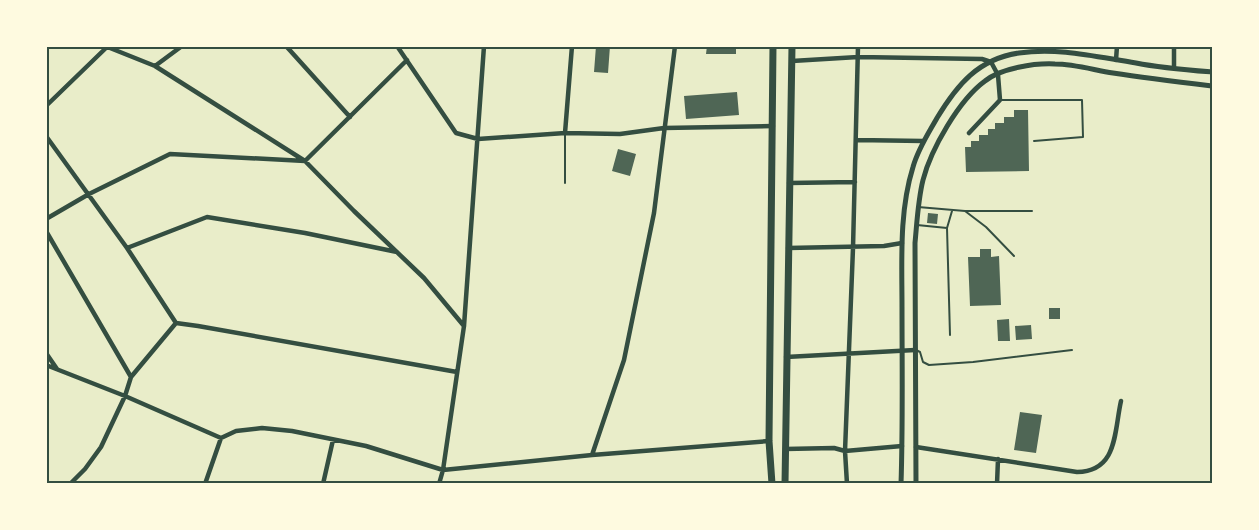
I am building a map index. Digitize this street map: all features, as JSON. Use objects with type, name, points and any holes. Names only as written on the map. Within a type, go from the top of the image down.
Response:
[{"type":"main road","points":[[772,483],[769,441],[773,46]]},
{"type":"main road","points":[[785,483],[792,46]]},
{"type":"street","points":[[155,66],[182,46]]},
{"type":"street","points":[[286,46],[350,117]]},
{"type":"street","points":[[398,46],[456,133],[478,139],[565,133],[620,134],[664,129],[773,126]]},
{"type":"street","points":[[439,483],[443,470],[464,326],[484,46]]},
{"type":"street","points":[[565,133],[572,46]]},
{"type":"street","points":[[592,455],[624,360],[654,213],[675,46]]},
{"type":"street","points":[[847,483],[845,451],[858,46]]},
{"type":"street","points":[[1116,60],[1117,46]]},
{"type":"street","points":[[1174,46],[1174,68]]},
{"type":"street","points":[[46,106],[107,47],[155,66],[305,161],[424,278],[464,326]]},
{"type":"street","points":[[901,483],[904,223],[913,167],[923,141],[954,91],[979,68],[992,62],[1017,53],[1056,49],[1116,60],[1212,72]]},
{"type":"street","points":[[792,61],[858,57],[982,59],[992,62],[998,75],[1000,100],[969,133]]},
{"type":"street","points":[[46,219],[88,194],[170,154],[305,161],[407,60]]},
{"type":"street","points":[[916,483],[915,350],[918,207],[923,179],[944,132],[964,100],[986,79],[1020,66],[1055,64],[1154,80],[1212,86]]},
{"type":"street","points":[[46,136],[128,248],[176,323],[457,372]]},
{"type":"street","points":[[856,140],[923,141]]},
{"type":"street","points":[[789,183],[855,182]]},
{"type":"street","points":[[128,248],[207,217],[305,233],[397,252]]},
{"type":"street","points":[[904,223],[917,225]]},
{"type":"street","points":[[46,231],[131,377]]},
{"type":"street","points":[[788,248],[853,248],[902,243]]},
{"type":"street","points":[[70,483],[85,469],[101,447],[125,396],[131,377],[176,323]]},
{"type":"street","points":[[786,357],[915,350]]},
{"type":"street","points":[[46,353],[57,369]]},
{"type":"street","points":[[46,365],[125,396],[220,438],[236,431],[262,428],[292,431],[366,446],[443,470],[769,441]]},
{"type":"street","points":[[916,447],[1077,472],[1096,469],[1109,457],[1121,401]]},
{"type":"street","points":[[205,483],[220,438]]},
{"type":"street","points":[[323,483],[333,440]]},
{"type":"street","points":[[785,449],[834,448],[845,451],[902,446]]},
{"type":"street","points":[[997,483],[998,459]]},
{"type":"street","points":[[70,483],[82,483]]},
{"type":"lane","points":[[1000,100],[1082,100],[1083,137],[1034,141]]},
{"type":"lane","points":[[565,133],[565,183]]},
{"type":"lane","points":[[918,207],[965,211],[1032,211]]},
{"type":"lane","points":[[950,335],[946,228],[952,210]]},
{"type":"lane","points":[[965,211],[986,226],[1014,256]]},
{"type":"lane","points":[[917,225],[946,228]]},
{"type":"lane","points":[[915,350],[920,352],[923,362],[929,365],[1072,350]]},
{"type":"building","points":[[596,46],[610,46],[608,73],[594,72]]},
{"type":"building","points":[[707,46],[736,46],[736,54],[706,54]]},
{"type":"building","points":[[737,92],[739,115],[686,119],[684,96]]},
{"type":"building","points":[[1014,110],[1028,110],[1029,171],[966,172],[965,147],[971,147],[971,141],[979,141],[979,135],[988,135],[988,129],[995,129],[995,123],[1004,123],[1004,117],[1014,117]]},
{"type":"building","points":[[618,149],[636,154],[630,176],[612,171]]},
{"type":"building","points":[[928,213],[938,214],[937,224],[927,223]]},
{"type":"building","points":[[980,249],[991,249],[991,257],[999,256],[1001,305],[970,306],[968,257],[980,257]]},
{"type":"building","points":[[1049,308],[1060,308],[1060,319],[1049,319]]},
{"type":"building","points":[[1009,319],[1010,341],[998,341],[997,320]]},
{"type":"building","points":[[1031,325],[1032,339],[1016,340],[1015,326]]},
{"type":"building","points":[[1020,412],[1042,415],[1036,453],[1014,450]]}]
